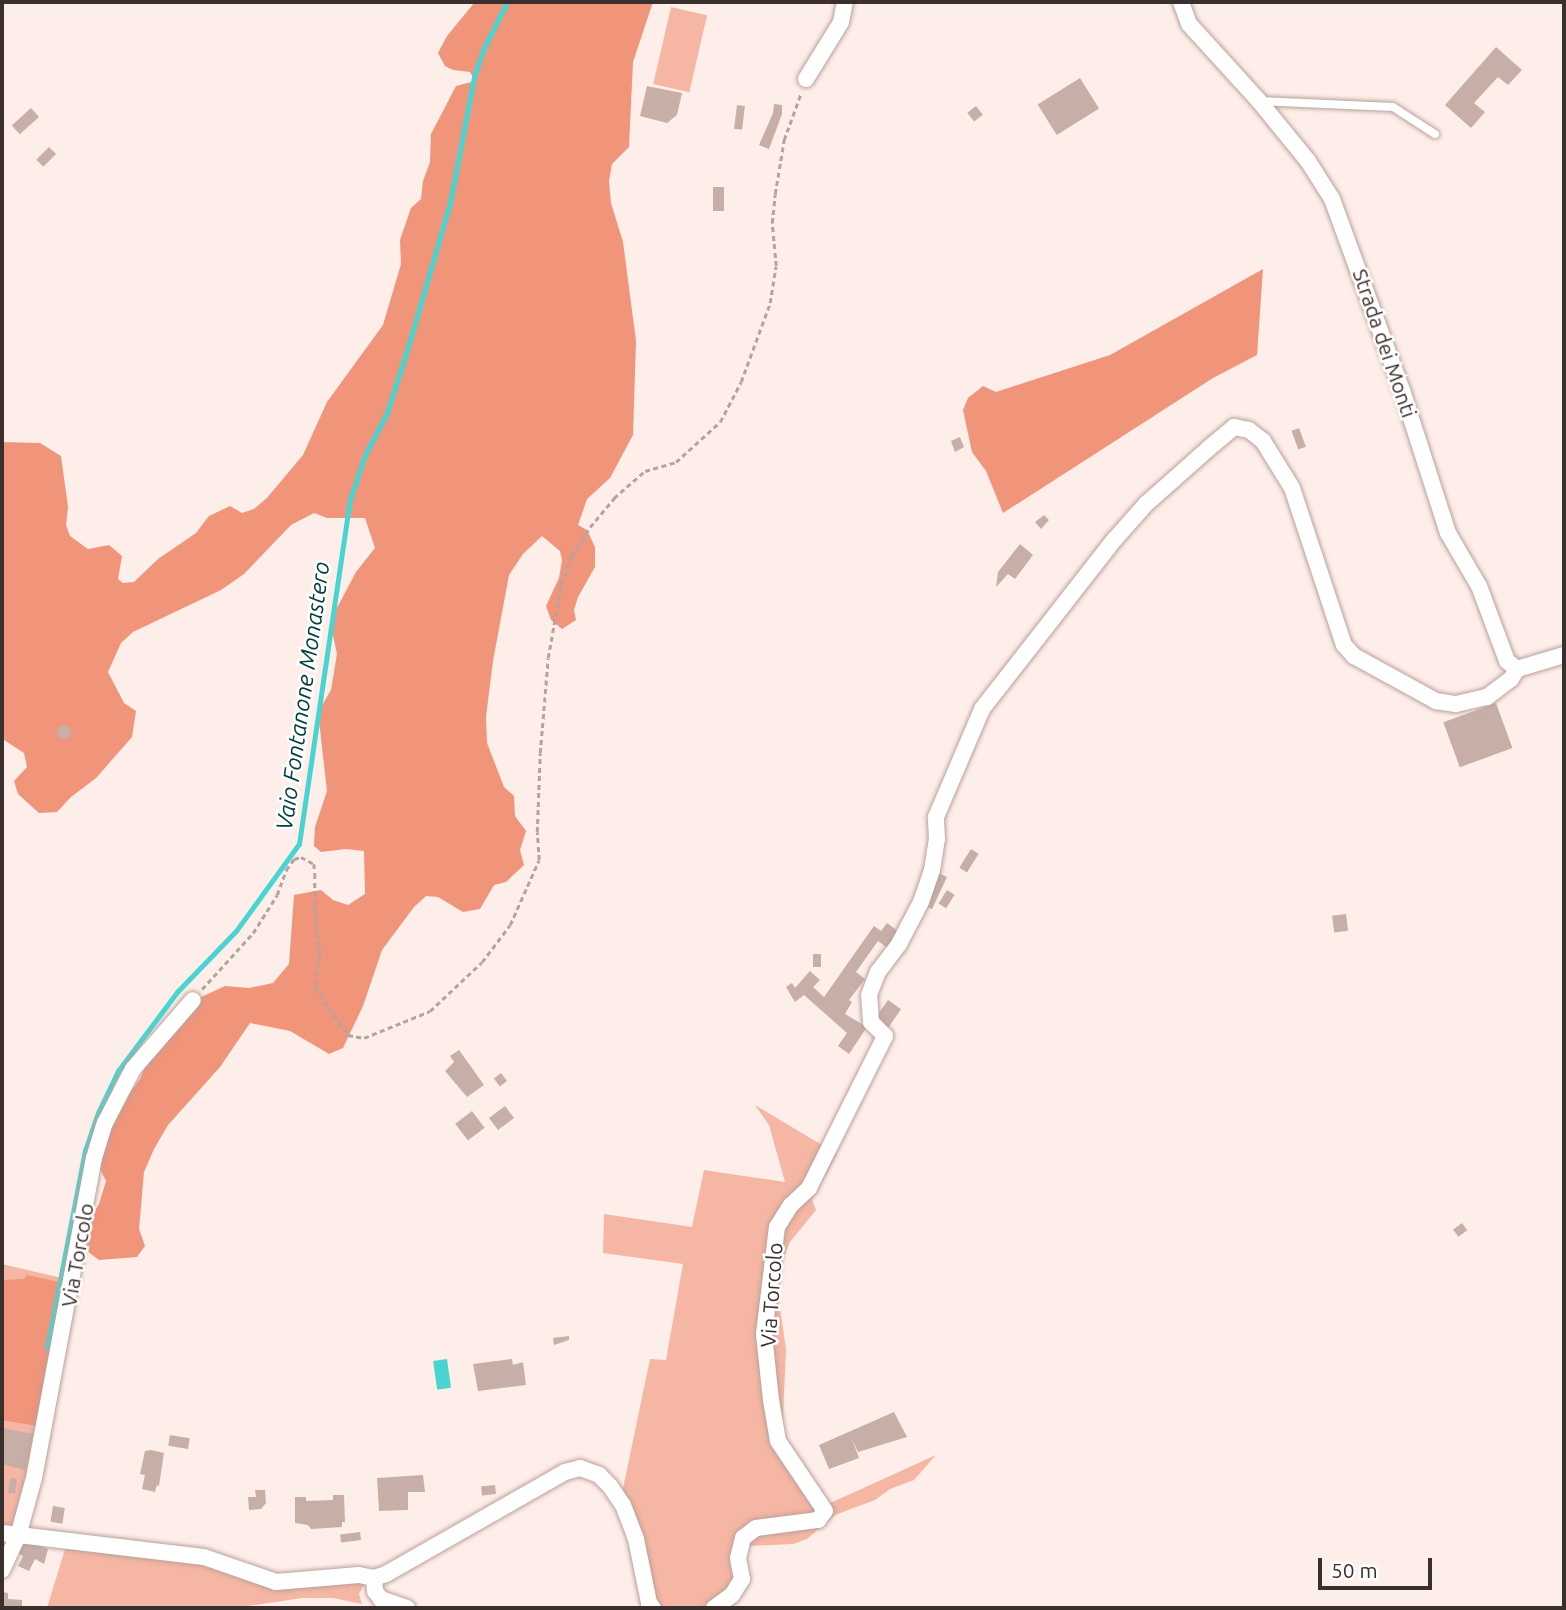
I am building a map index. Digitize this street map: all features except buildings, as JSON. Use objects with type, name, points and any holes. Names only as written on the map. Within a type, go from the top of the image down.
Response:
[{"type":"street","points":[[806,79],[841,22],[845,2]]},
{"type":"street","name":"Strada dei Monti","points":[[1181,2],[1189,24],[1259,101],[1308,161],[1332,199],[1402,390],[1448,533],[1479,586],[1507,661],[1517,669]]},
{"type":"street","name":"Via Torcolo","points":[[714,1608],[732,1595],[742,1579],[738,1558],[744,1538],[756,1528],[818,1520],[825,1511],[778,1441],[764,1334],[771,1256],[777,1227],[791,1205],[809,1188],[885,1035],[871,1022],[869,995],[878,972],[906,932],[920,902],[932,870],[937,839],[936,817],[982,709],[1048,621],[1146,504],[1234,427],[1249,430],[1264,440],[1280,463],[1292,488],[1344,645],[1354,656],[1436,701],[1456,704],[1487,696],[1511,679],[1517,669]]},
{"type":"street","points":[[1517,669],[1564,655]]},
{"type":"street","name":"Via Torcolo","points":[[2,1570],[18,1536],[34,1478],[94,1158],[105,1123],[133,1069],[192,1000]]},
{"type":"street","points":[[2,1533],[204,1557],[276,1582],[359,1575],[374,1578],[386,1574],[565,1472],[580,1468],[599,1475],[623,1505],[636,1539],[649,1603],[653,1608]]},
{"type":"street","points":[[374,1578],[375,1591],[390,1606],[407,1608]]},
{"type":"lane","points":[[1259,101],[1393,107],[1435,134]]},
{"type":"path","points":[[192,1000],[253,933],[294,859],[301,857],[314,864],[315,916],[320,954],[315,987],[348,1035],[363,1038],[430,1011],[482,962],[510,925],[540,860],[537,832],[540,753],[548,658],[561,584],[572,556],[614,498],[645,471],[676,462],[720,422],[741,382],[770,303],[776,266],[772,223],[780,163],[784,140],[806,79]]},
{"type":"shaded area","points":[[475,2],[653,2],[633,62],[629,147],[612,164],[609,181],[611,203],[623,242],[636,341],[633,435],[610,478],[587,499],[578,525],[587,530],[595,547],[595,567],[578,597],[574,610],[576,620],[562,629],[551,620],[546,606],[559,578],[562,560],[560,551],[542,536],[523,554],[509,575],[493,661],[486,717],[487,743],[504,787],[514,796],[515,816],[526,831],[520,850],[524,865],[506,882],[494,885],[480,909],[463,912],[438,897],[426,896],[414,907],[382,950],[363,1006],[343,1048],[329,1054],[290,1031],[250,1023],[220,1067],[168,1125],[154,1149],[144,1172],[139,1229],[145,1246],[137,1257],[99,1260],[83,1248],[85,1227],[99,1204],[106,1181],[94,1157],[100,1133],[140,1079],[150,1054],[197,999],[225,986],[249,988],[273,983],[289,964],[294,895],[321,890],[333,900],[348,905],[365,894],[364,851],[346,849],[321,852],[314,846],[315,827],[327,791],[318,712],[331,690],[337,654],[330,621],[356,572],[375,548],[365,518],[327,518],[314,513],[291,525],[244,574],[221,590],[133,632],[121,643],[108,672],[124,703],[136,711],[132,737],[96,778],[71,797],[57,812],[39,813],[18,794],[14,781],[27,767],[24,753],[4,740],[2,742],[2,442],[40,443],[61,456],[68,507],[66,525],[70,536],[88,549],[109,545],[122,556],[118,579],[123,583],[134,582],[158,559],[196,533],[209,516],[230,506],[242,513],[254,509],[267,498],[303,455],[327,402],[383,325],[401,264],[400,240],[411,208],[421,199],[423,181],[430,162],[431,134],[456,86],[475,81],[470,72],[445,66],[438,53],[447,36]]},
{"type":"shaded area","points":[[671,7],[707,15],[689,92],[653,84]]},
{"type":"shaded area","points":[[1263,269],[1257,355],[1213,378],[1003,513],[986,471],[972,452],[963,410],[968,398],[983,386],[996,392],[1110,355]]},
{"type":"shaded area","points":[[755,1105],[837,1154],[812,1200],[816,1210],[790,1242],[782,1263],[778,1293],[786,1350],[782,1436],[826,1505],[936,1455],[914,1480],[890,1489],[875,1500],[835,1515],[807,1539],[793,1544],[749,1546],[743,1553],[740,1595],[728,1608],[643,1608],[621,1498],[650,1359],[666,1360],[683,1264],[603,1253],[604,1214],[692,1227],[704,1170],[785,1182],[769,1125]]},
{"type":"shaded area","points":[[2,1264],[66,1279],[45,1401],[16,1520],[11,1529],[2,1528]]},
{"type":"shaded area","points":[[27,1275],[68,1284],[42,1427],[2,1420],[2,1280],[24,1279]]},
{"type":"shaded area","points":[[69,1536],[267,1578],[347,1569],[364,1585],[359,1594],[362,1604],[333,1598],[302,1598],[235,1608],[47,1608]]},
{"type":"water","points":[[447,1359],[451,1388],[437,1390],[433,1361]]},
{"type":"waterway","name":"Vaio Fontanone Monastero","points":[[47,1348],[85,1151],[98,1113],[118,1071],[177,992],[236,931],[299,844],[350,500],[365,455],[387,413],[409,344],[450,203],[474,77],[484,48],[507,2]]}]
